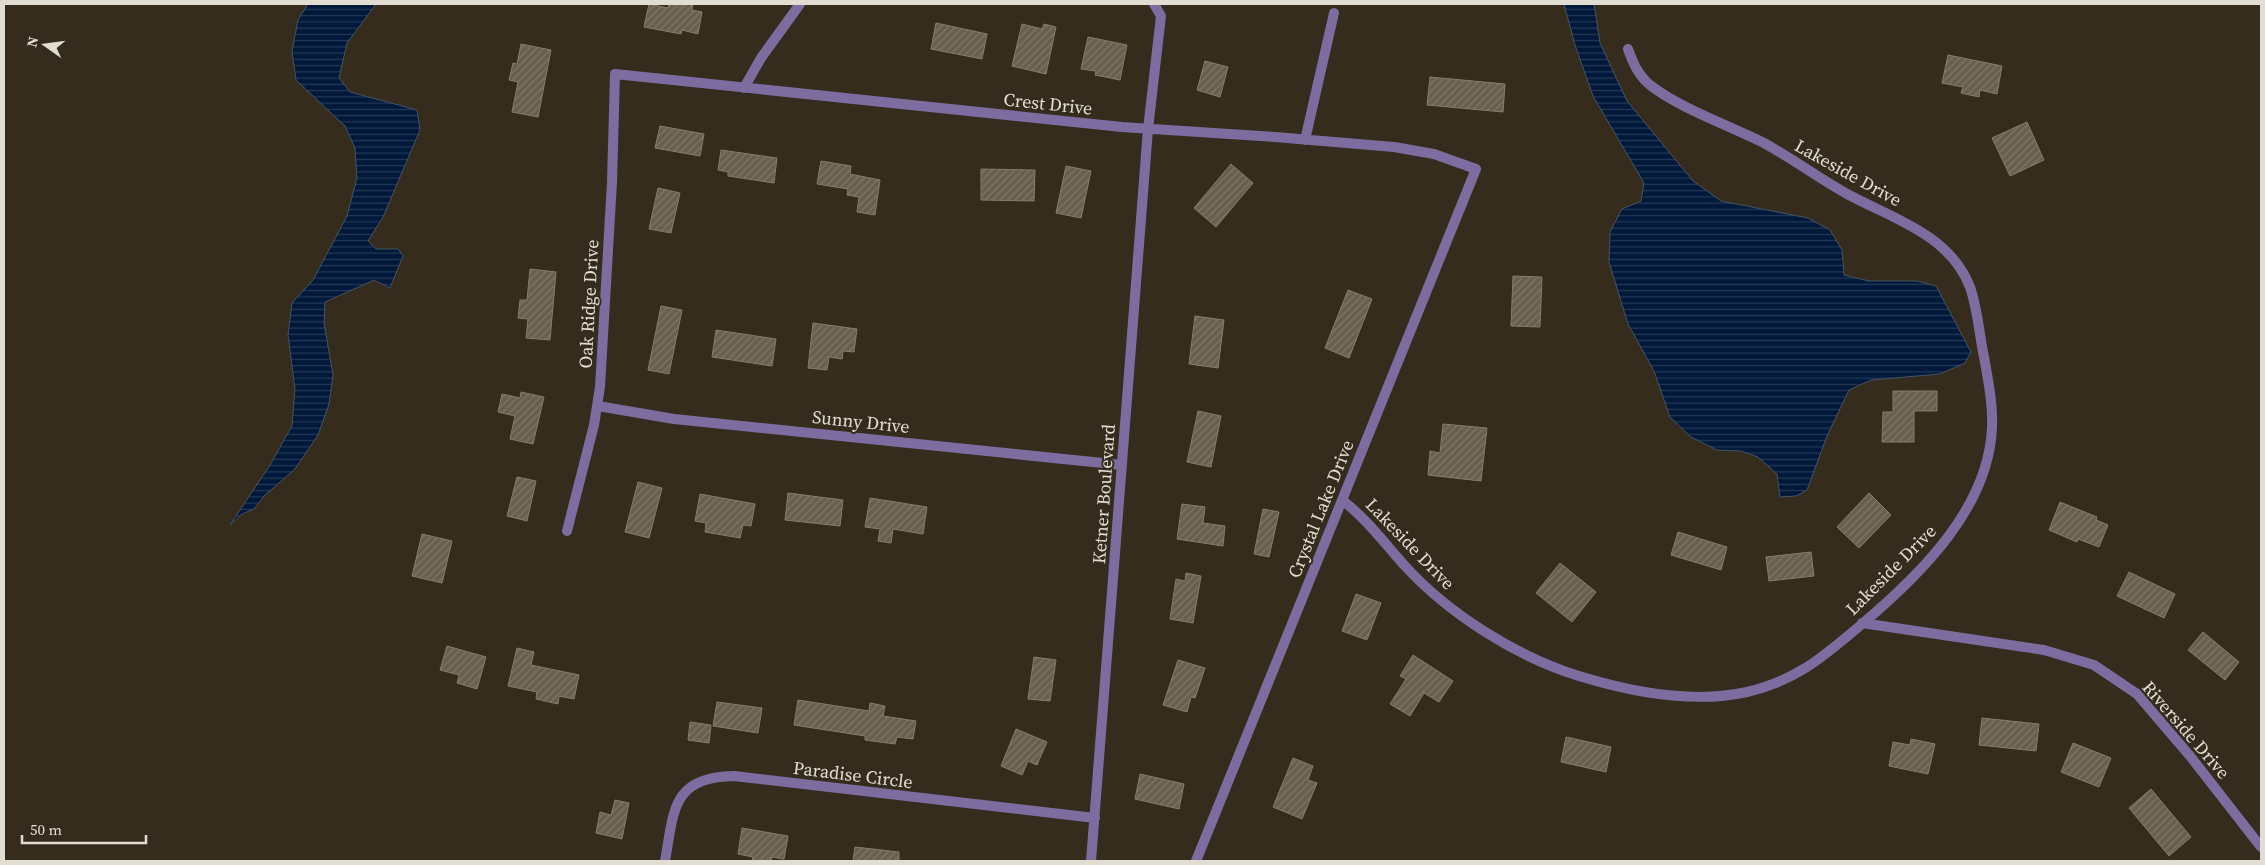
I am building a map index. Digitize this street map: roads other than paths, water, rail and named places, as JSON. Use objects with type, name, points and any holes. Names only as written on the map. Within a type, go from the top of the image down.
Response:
[{"type":"street","points":[[744,88],[761,58],[800,4]]},
{"type":"street","name":"Ketner Boulevard","points":[[1091,861],[1148,129],[1161,16],[1154,4]]},
{"type":"street","points":[[1305,140],[1334,13]]},
{"type":"street","name":"Lakeside Drive","points":[[1342,500],[1375,530],[1404,566],[1430,592],[1461,615],[1514,648],[1533,658],[1576,675],[1620,687],[1689,696],[1748,692],[1792,678],[1811,667],[1917,573],[1948,538],[1971,500],[1989,453],[1992,425],[1990,380],[1984,359],[1976,309],[1969,286],[1958,262],[1941,244],[1877,207],[1851,196],[1766,144],[1666,95],[1648,83],[1635,68],[1628,49]]},
{"type":"street","name":"Crest Drive","points":[[615,74],[1017,117],[1148,129],[1394,147],[1434,154],[1476,170]]},
{"type":"street","name":"Oak Ridge Drive","points":[[567,530],[598,406],[612,182],[615,74]]},
{"type":"street","name":"Crystal Lake Drive","points":[[1196,861],[1476,170]]},
{"type":"street","name":"Sunny Drive","points":[[598,406],[674,419],[1122,465]]},
{"type":"street","name":"Riverside Drive","points":[[1862,623],[2044,650],[2094,665],[2137,694],[2190,756],[2261,847]]},
{"type":"street","name":"Paradise Circle","points":[[665,861],[672,821],[678,802],[688,788],[701,780],[717,777],[734,776],[1095,818]]},
{"type":"water","points":[[308,4],[376,4],[347,43],[339,78],[350,92],[417,110],[420,130],[383,217],[368,241],[376,249],[398,249],[403,256],[390,288],[374,280],[325,302],[324,323],[333,375],[329,404],[318,435],[295,469],[265,495],[254,509],[242,514],[230,525],[270,465],[292,426],[295,389],[288,335],[292,303],[313,280],[347,216],[357,178],[355,148],[345,126],[296,80],[292,51],[298,20]]},
{"type":"water","points":[[1564,4],[1594,4],[1600,43],[1627,101],[1693,181],[1721,201],[1808,218],[1830,230],[1842,250],[1844,275],[1869,281],[1917,281],[1936,286],[1971,352],[1965,363],[1940,374],[1871,380],[1849,390],[1827,436],[1807,490],[1796,496],[1780,497],[1777,474],[1758,457],[1741,451],[1717,450],[1691,437],[1670,417],[1654,371],[1628,324],[1609,262],[1610,232],[1622,209],[1641,201],[1644,183],[1593,96],[1575,45]]}]
